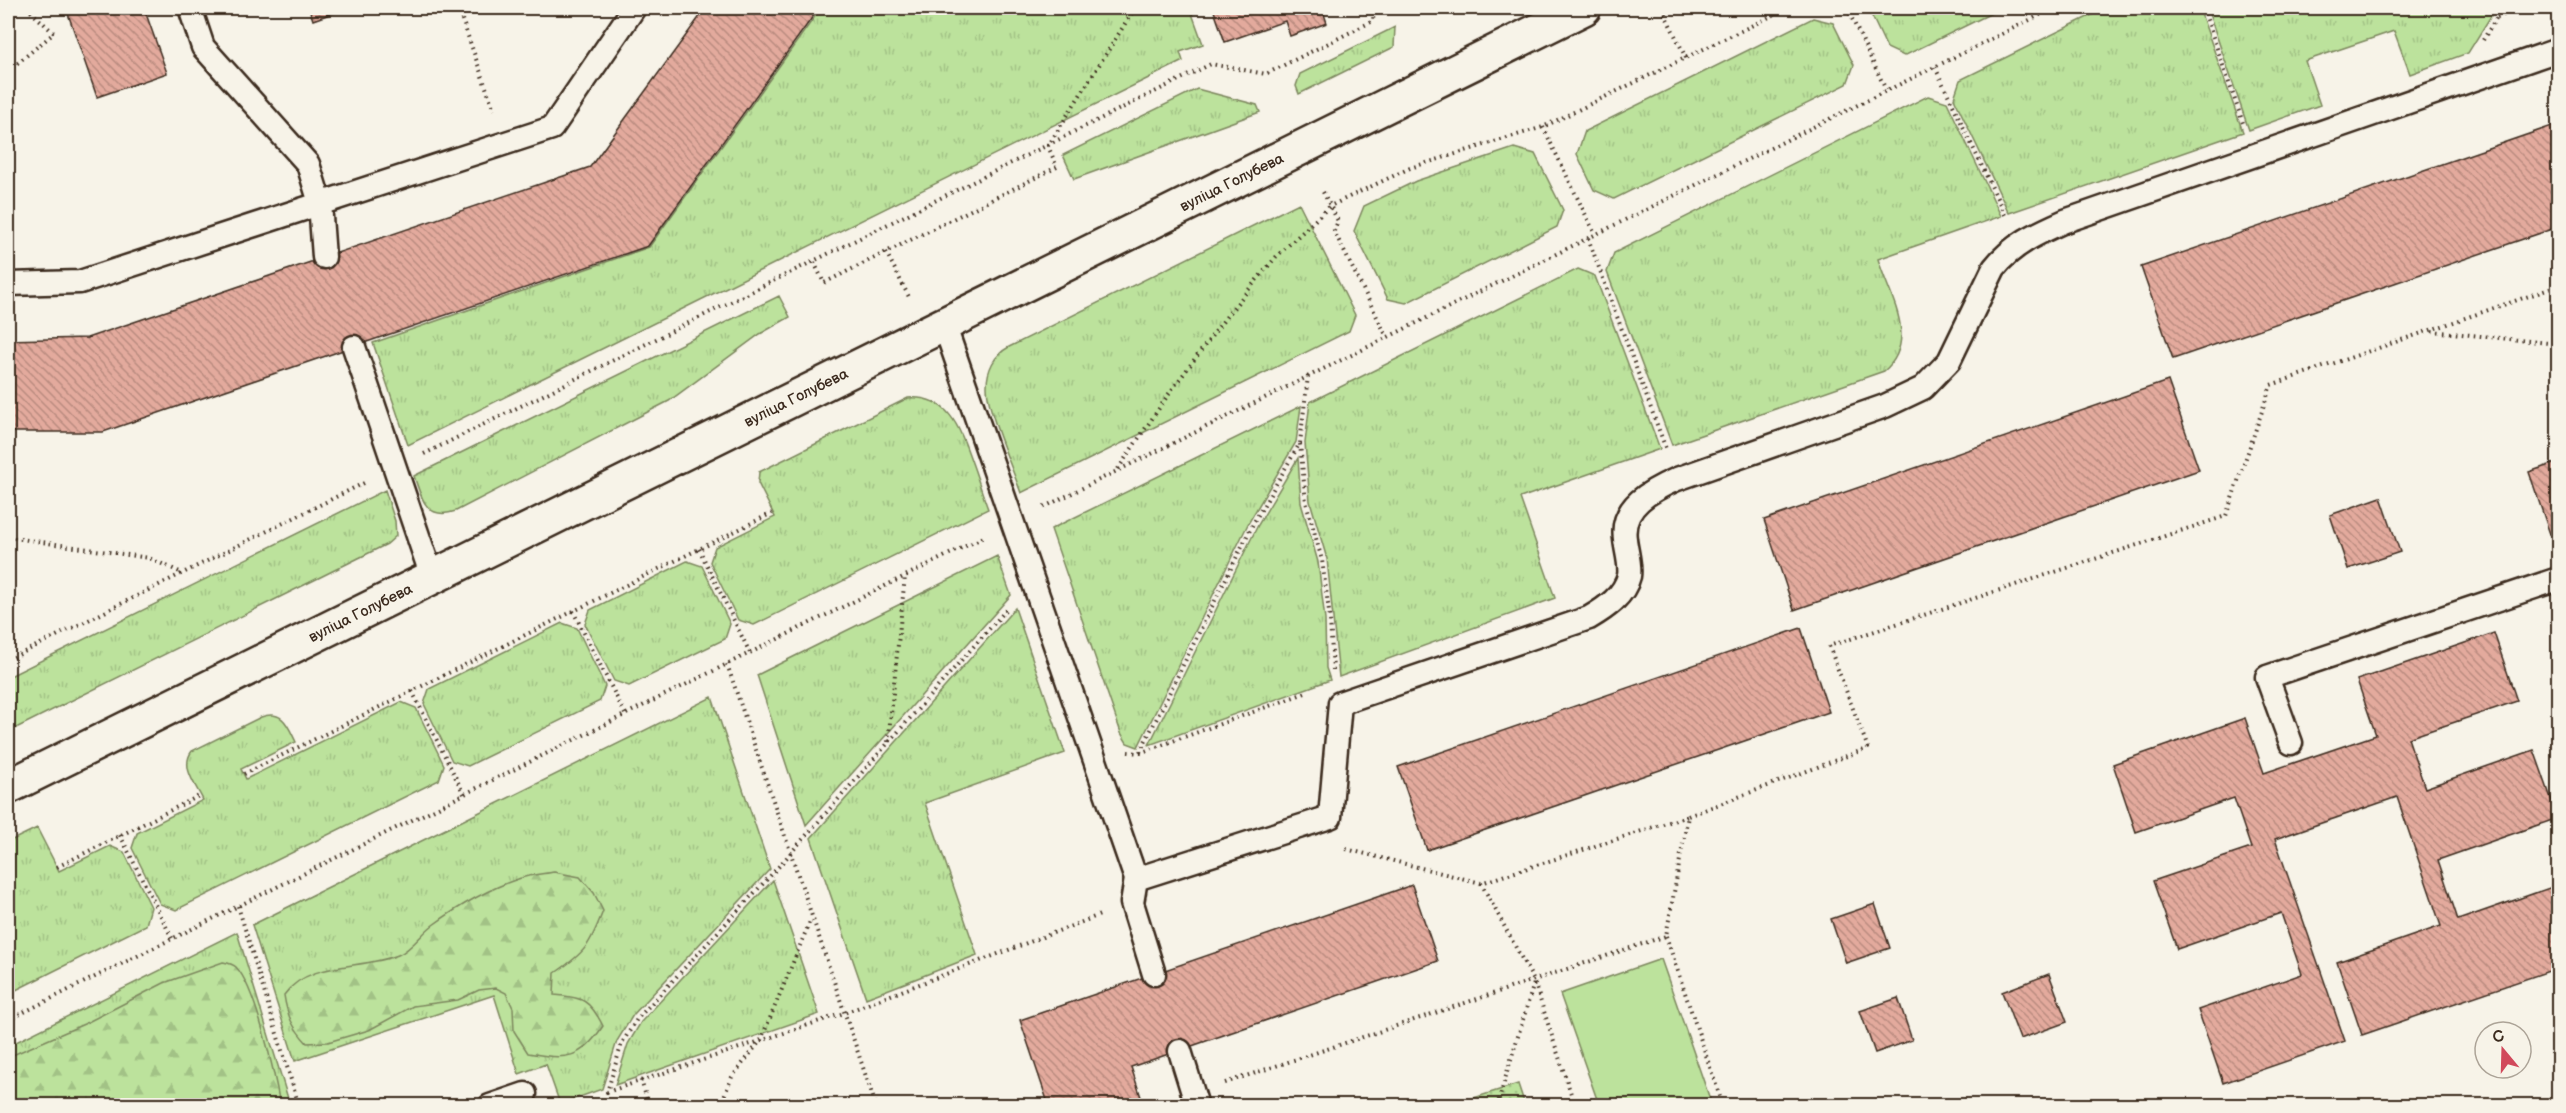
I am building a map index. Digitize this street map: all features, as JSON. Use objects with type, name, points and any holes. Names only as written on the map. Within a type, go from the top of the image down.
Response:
[{"type":"main road","name":"вуліца Голубева","points":[[8,787],[1584,8]]},
{"type":"lane","points":[[190,8],[203,47],[308,164],[320,203],[324,257]]},
{"type":"lane","points":[[8,284],[80,282],[552,128],[634,8]]},
{"type":"lane","points":[[1136,879],[1330,817],[1340,703],[1589,618],[1608,607],[1627,583],[1629,573],[1624,535],[1628,516],[1649,493],[1677,479],[1906,398],[1923,388],[1949,361],[1994,268],[2002,258],[2025,240],[2066,221],[2559,50]]},
{"type":"lane","points":[[935,328],[1034,579],[1136,879],[1132,903],[1154,974]]},
{"type":"lane","points":[[354,347],[432,577]]},
{"type":"lane","points":[[2291,743],[2267,677],[2559,579]]},
{"type":"lane","points":[[1180,1051],[1195,1099]]},
{"type":"lane","points":[[490,1106],[525,1094]]},
{"type":"path","points":[[8,71],[54,33],[27,8]]},
{"type":"path","points":[[458,8],[505,142]]},
{"type":"path","points":[[1048,146],[1135,8]]},
{"type":"path","points":[[8,660],[1211,64],[1266,74],[1373,21],[1374,8]]},
{"type":"path","points":[[1662,8],[1686,58]]},
{"type":"path","points":[[1117,471],[1229,313],[1276,257],[1330,206],[1410,168],[1543,127],[1788,8]]},
{"type":"path","points":[[1847,8],[1886,90]]},
{"type":"path","points":[[2203,8],[2255,156]]},
{"type":"path","points":[[2478,47],[2502,8]]},
{"type":"path","points":[[2496,17],[2523,8]]},
{"type":"path","points":[[1935,67],[2006,219]]},
{"type":"path","points":[[1543,127],[1595,234]]},
{"type":"path","points":[[814,262],[824,283],[1057,167],[1048,146]]},
{"type":"path","points":[[1323,192],[1338,221],[1334,231],[1387,337]]},
{"type":"path","points":[[1587,238],[1677,479]]},
{"type":"path","points":[[886,252],[935,328]]},
{"type":"path","points":[[1330,817],[1338,847],[1481,883],[1689,816],[1868,748],[1829,646],[2226,516],[2271,385],[2559,286]]},
{"type":"path","points":[[2428,331],[2559,344]]},
{"type":"path","points":[[1309,376],[1300,443],[1306,502],[1322,560],[1330,619],[1332,666],[1340,703]]},
{"type":"path","points":[[1140,753],[1254,522],[1300,443]]},
{"type":"path","points":[[244,774],[772,513]]},
{"type":"path","points":[[8,537],[149,558],[183,573]]},
{"type":"path","points":[[699,549],[750,653]]},
{"type":"path","points":[[888,744],[905,576]]},
{"type":"path","points":[[1034,579],[790,854],[637,1019],[622,1043],[607,1092],[844,1013],[1132,903]]},
{"type":"path","points":[[573,611],[625,714]]},
{"type":"path","points":[[727,664],[876,1106]]},
{"type":"path","points":[[412,691],[464,794]]},
{"type":"path","points":[[57,867],[201,795]]},
{"type":"path","points":[[1689,816],[1666,936],[1723,1106]]},
{"type":"path","points":[[120,835],[172,938]]},
{"type":"path","points":[[1481,883],[1534,981],[1575,1106]]},
{"type":"path","points":[[238,906],[299,1106]]},
{"type":"path","points":[[720,1106],[732,1077],[761,1040],[811,918]]},
{"type":"path","points":[[1195,1099],[1666,936]]},
{"type":"path","points":[[1497,1106],[1534,981]]},
{"type":"path","points":[[641,1080],[649,1106]]},
{"type":"green space","points":[[821,8],[1190,8],[1203,44],[1180,52],[1183,61],[408,445],[373,343],[649,247]]},
{"type":"green space","points":[[1868,8],[2002,8],[1904,56],[1887,48]]},
{"type":"green space","points":[[2106,8],[2199,8],[2243,132],[2009,213],[1954,98],[1960,80]]},
{"type":"green space","points":[[2207,8],[2496,8],[2468,53],[2410,74],[2394,31],[2305,61],[2320,105],[2249,130]]},
{"type":"green space","points":[[1813,18],[1833,23],[1854,65],[1847,84],[1614,199],[1594,190],[1577,154],[1585,131]]},
{"type":"green space","points":[[1395,27],[1394,47],[1299,94],[1296,86],[1300,74]]},
{"type":"green space","points":[[1197,89],[1257,105],[1260,112],[1074,179],[1063,155]]},
{"type":"green space","points":[[1928,96],[1947,102],[2001,216],[1878,259],[1899,317],[1901,332],[1900,346],[1895,359],[1884,371],[1672,445],[1607,272],[1614,253]]},
{"type":"green space","points":[[1514,148],[1535,154],[1563,210],[1557,227],[1406,303],[1388,299],[1354,231],[1364,206],[1416,181]]},
{"type":"green space","points":[[1299,203],[1355,315],[1349,331],[1021,493],[995,424],[988,397],[988,374],[999,354]]},
{"type":"green space","points":[[1578,269],[1595,276],[1660,449],[1520,498],[1555,598],[1339,677],[1327,559],[1310,501],[1305,443],[1310,402]]},
{"type":"green space","points":[[779,296],[790,317],[760,334],[669,401],[456,511],[438,513],[427,506],[423,500],[414,476]]},
{"type":"green space","points":[[908,398],[934,402],[951,416],[962,437],[988,509],[754,625],[738,620],[710,562],[715,547],[775,517],[758,483],[759,472]]},
{"type":"green space","points":[[1301,406],[1296,442],[1249,522],[1138,747],[1127,743],[1121,733],[1051,529]]},
{"type":"green space","points":[[1298,458],[1301,503],[1318,562],[1325,620],[1326,668],[1330,680],[1149,745],[1258,525]]},
{"type":"green space","points":[[385,490],[395,521],[396,536],[387,544],[8,732],[8,677]]},
{"type":"green space","points":[[997,556],[1011,595],[806,825],[757,675]]},
{"type":"green space","points":[[687,561],[702,566],[730,624],[725,639],[629,686],[614,681],[585,624],[590,610]]},
{"type":"green space","points":[[1015,608],[1065,753],[925,803],[977,955],[866,998],[811,838]]},
{"type":"green space","points":[[562,623],[577,628],[605,686],[600,701],[468,766],[452,761],[424,704],[429,689]]},
{"type":"green space","points":[[712,697],[770,869],[633,1015],[617,1041],[602,1089],[560,1104],[546,1064],[519,1074],[494,995],[295,1061],[252,925]]},
{"type":"green space","points":[[401,702],[416,708],[444,765],[439,780],[176,910],[160,904],[132,848],[137,833],[203,800],[188,770],[192,751],[261,717],[275,715],[280,717],[296,742],[241,769],[246,779]]},
{"type":"green space","points":[[37,828],[59,871],[110,846],[124,852],[151,907],[146,925],[8,994],[8,842]]},
{"type":"green space","points":[[554,872],[580,877],[594,893],[603,911],[586,947],[555,973],[554,995],[579,999],[589,1005],[603,1026],[580,1051],[572,1055],[553,1057],[528,1053],[514,1031],[513,1008],[506,993],[496,988],[479,990],[458,1000],[413,1006],[369,1030],[328,1042],[307,1043],[294,1027],[284,995],[307,976],[398,955],[433,925],[474,899],[518,879]]},
{"type":"green space","points":[[773,880],[819,1014],[615,1085],[628,1044],[641,1022]]},
{"type":"green space","points":[[237,932],[290,1105],[8,1106],[8,1046]]},
{"type":"green space","points":[[1661,959],[1712,1105],[1599,1105],[1560,994]]},
{"type":"green space","points":[[223,962],[236,967],[251,993],[264,1033],[280,1105],[8,1105],[8,1057],[84,1024],[164,983]]},
{"type":"green space","points":[[1518,1084],[1525,1105],[1452,1105]]},
{"type":"building","points":[[66,8],[144,8],[167,73],[97,97]]},
{"type":"building","points":[[309,8],[347,8],[313,20]]},
{"type":"building","points":[[706,8],[819,8],[648,246],[103,432],[8,432],[8,340],[87,338],[590,167]]},
{"type":"building","points":[[1213,8],[1322,8],[1327,23],[1290,36],[1285,21],[1225,42]]},
{"type":"building","points":[[2558,124],[2558,227],[2173,359],[2141,267]]},
{"type":"building","points":[[2168,381],[2199,470],[1794,610],[1764,520]]},
{"type":"building","points":[[2558,462],[2558,531],[2550,534],[2529,472]]},
{"type":"building","points":[[2381,497],[2400,552],[2348,569],[2330,515]]},
{"type":"building","points":[[1801,628],[1829,712],[1427,850],[1398,767]]},
{"type":"building","points":[[2494,633],[2517,701],[2408,738],[2425,788],[2534,750],[2558,818],[2438,860],[2458,920],[2558,885],[2558,968],[2362,1035],[2337,962],[2441,926],[2397,797],[2275,839],[2345,1041],[2223,1083],[2198,1010],[2302,974],[2281,913],[2177,949],[2153,881],[2251,848],[2234,798],[2136,832],[2113,764],[2245,718],[2264,773],[2376,735],[2357,680]]},
{"type":"building","points":[[1412,885],[1438,961],[1131,1067],[1144,1106],[1049,1106],[1020,1020]]},
{"type":"building","points":[[1875,904],[1890,948],[1846,963],[1831,919]]},
{"type":"building","points":[[2049,974],[2067,1022],[2020,1039],[2002,992]]},
{"type":"building","points":[[1898,998],[1912,1040],[1875,1053],[1860,1011]]}]
